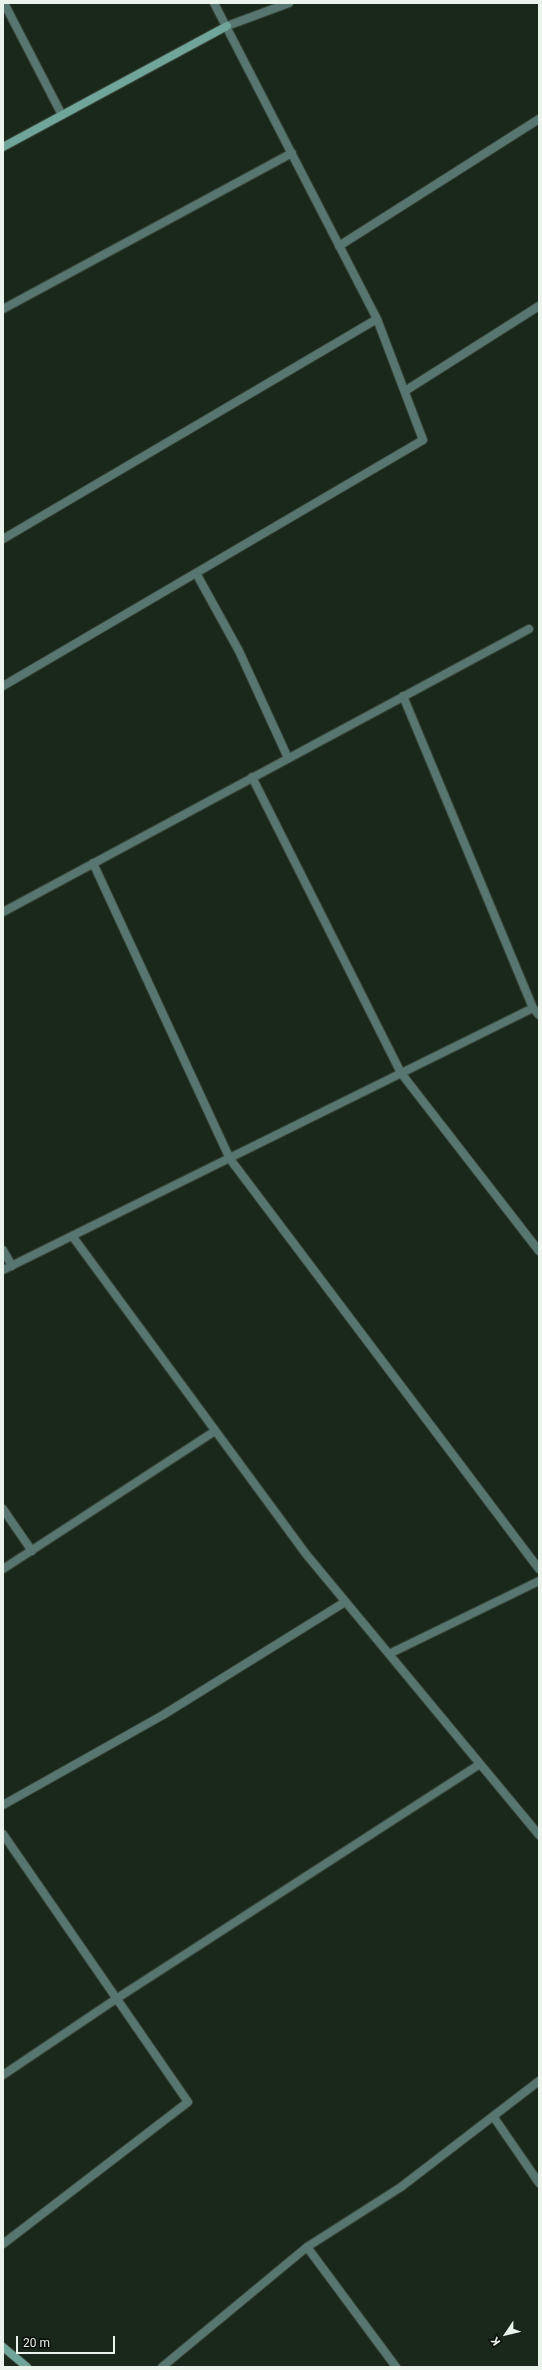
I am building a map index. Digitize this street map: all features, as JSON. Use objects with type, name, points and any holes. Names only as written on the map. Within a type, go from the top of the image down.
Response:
[{"type":"main road","points":[[3,148],[227,26]]},
{"type":"main road","points":[[3,2347],[27,2367]]},
{"type":"street","points":[[4,3],[62,116]]},
{"type":"street","points":[[3,686],[423,440],[377,319],[214,3]]},
{"type":"street","points":[[227,26],[289,3]]},
{"type":"street","points":[[339,246],[539,119]]},
{"type":"street","points":[[3,309],[292,153]]},
{"type":"street","points":[[405,391],[539,306]]},
{"type":"street","points":[[3,540],[377,319]]},
{"type":"street","points":[[196,573],[239,651],[288,758]]},
{"type":"street","points":[[3,912],[528,629]]},
{"type":"street","points":[[402,696],[533,1008],[539,1015]]},
{"type":"street","points":[[252,777],[401,1074],[539,1251]]},
{"type":"street","points":[[93,863],[230,1159],[539,1569]]},
{"type":"street","points":[[3,1270],[73,1237],[533,1008]]},
{"type":"street","points":[[73,1237],[306,1554],[539,1835]]},
{"type":"street","points":[[3,1250],[12,1266]]},
{"type":"street","points":[[3,1569],[215,1431]]},
{"type":"street","points":[[3,1509],[32,1551]]},
{"type":"street","points":[[389,1654],[539,1581]]},
{"type":"street","points":[[3,1805],[163,1715],[345,1602]]},
{"type":"street","points":[[3,2075],[116,1999],[480,1764]]},
{"type":"street","points":[[3,1834],[188,2102],[3,2244]]},
{"type":"street","points":[[162,2367],[307,2247],[401,2187],[539,2081]]},
{"type":"street","points":[[493,2116],[539,2182]]},
{"type":"street","points":[[307,2247],[396,2367]]}]
